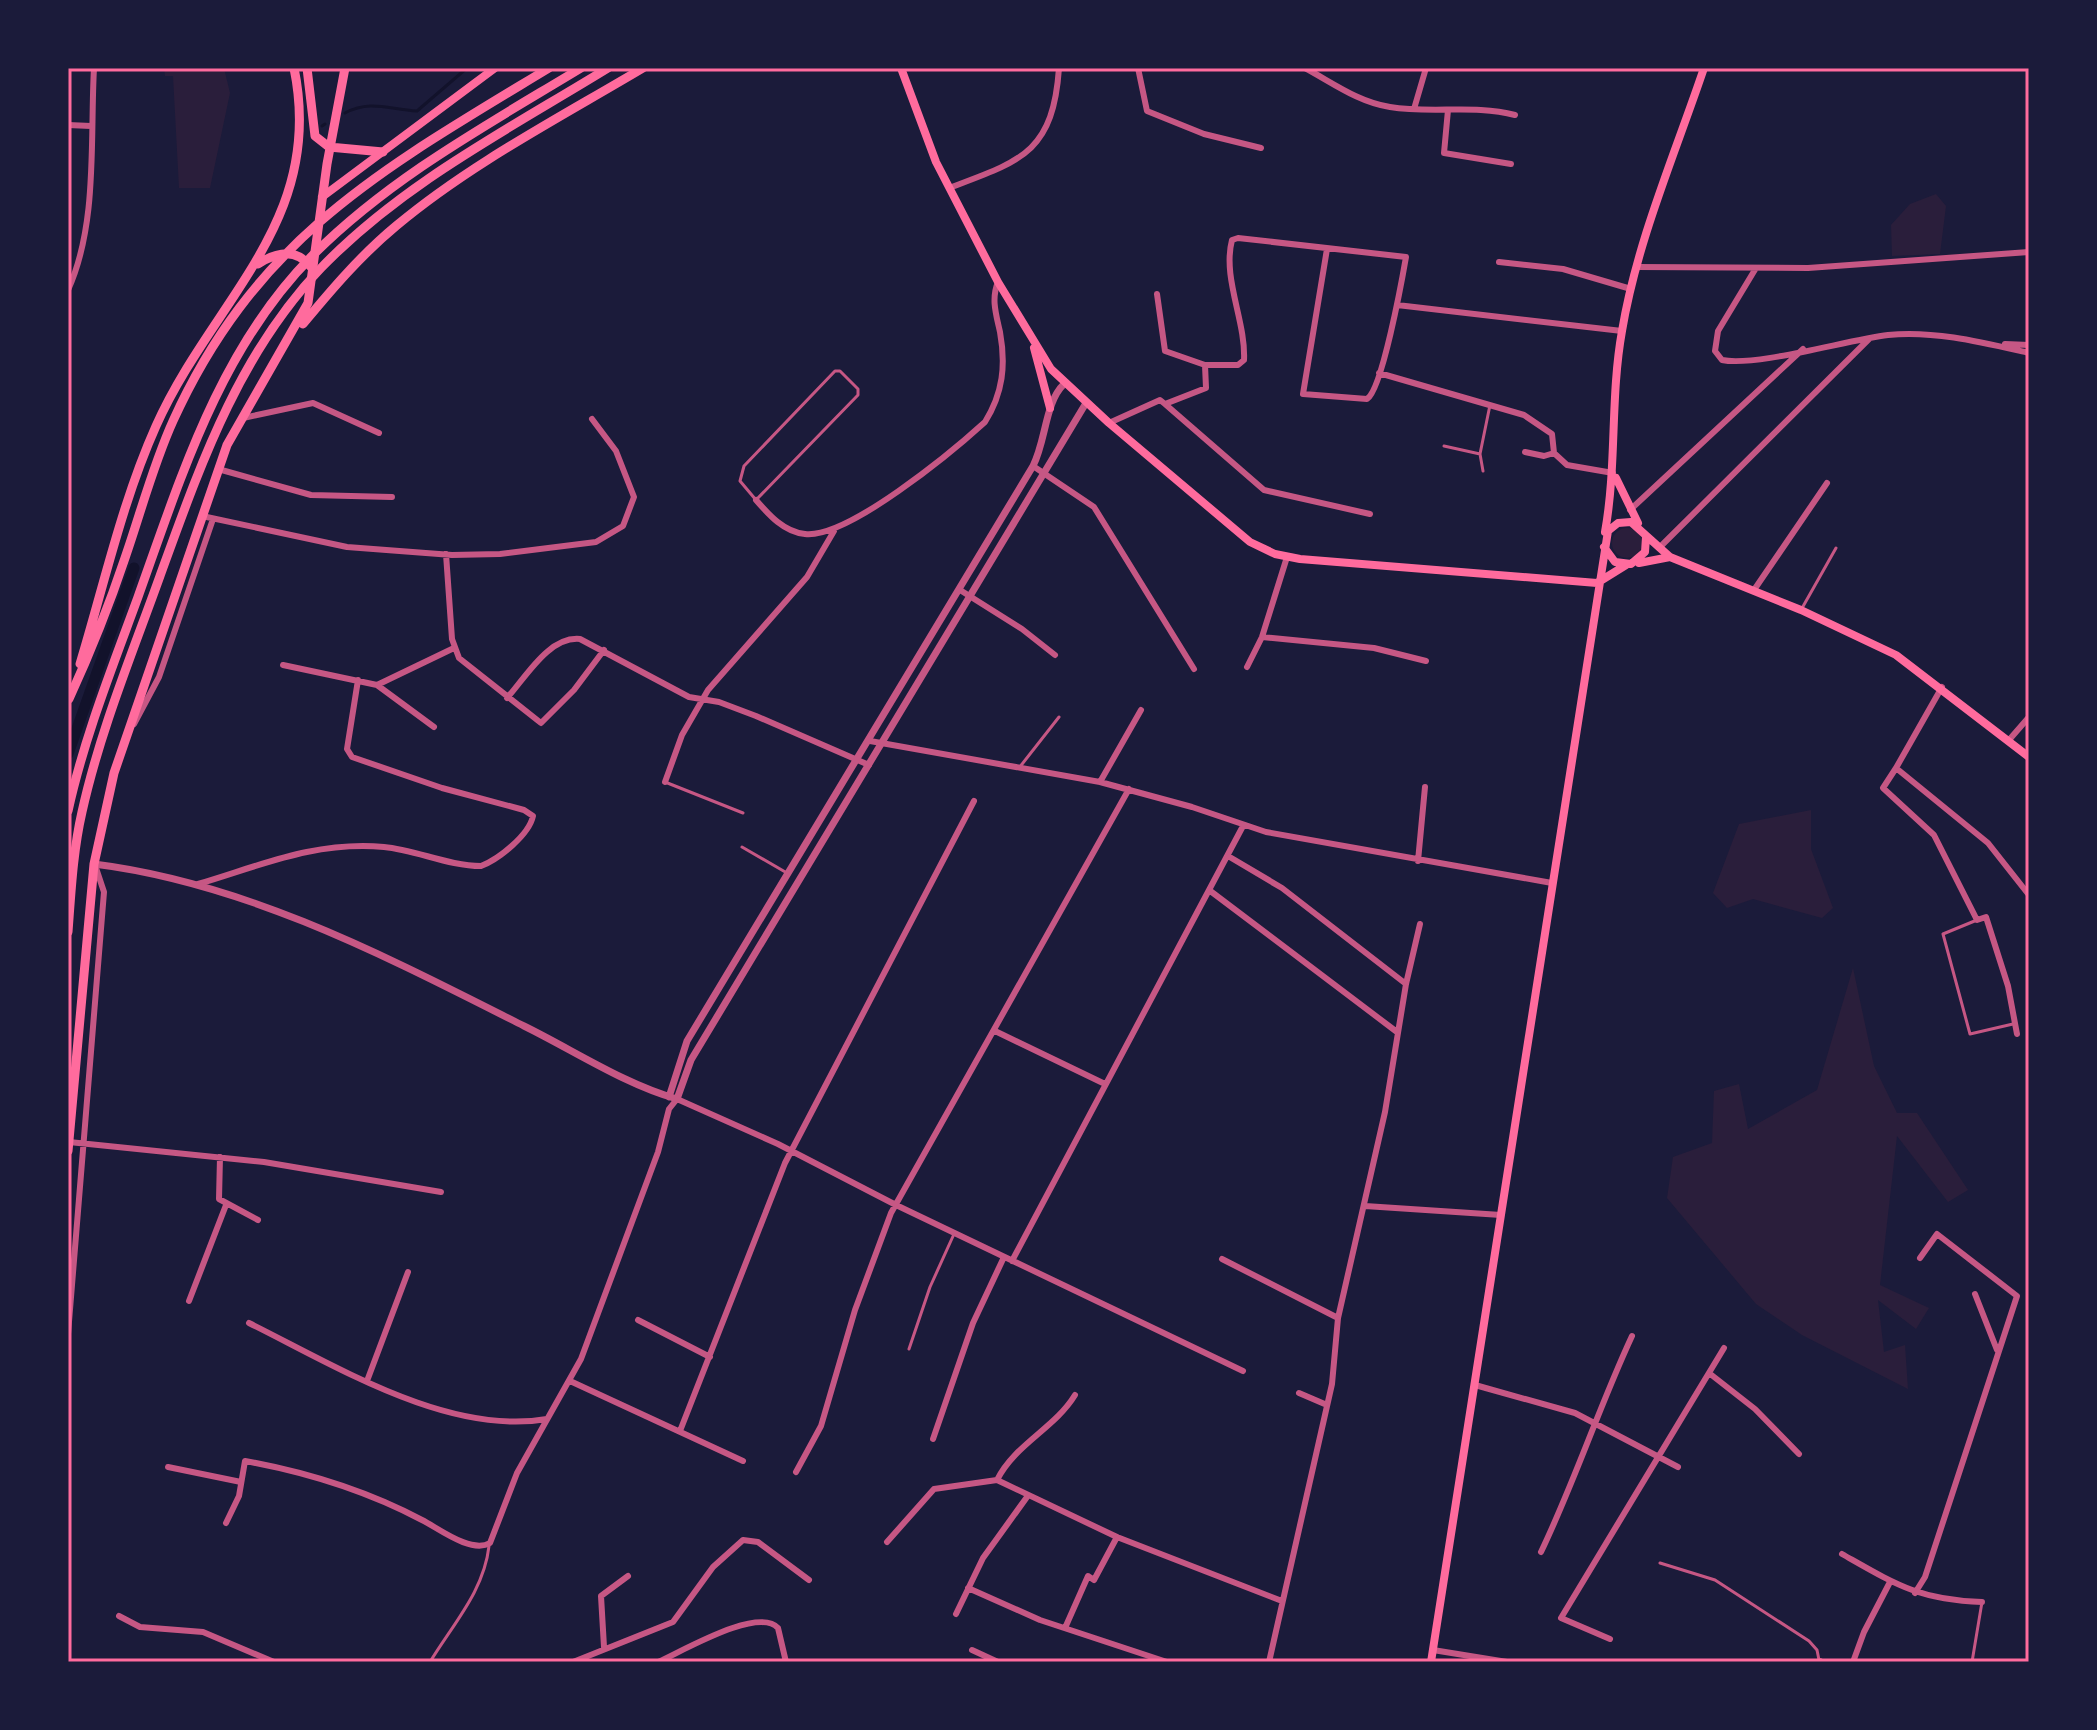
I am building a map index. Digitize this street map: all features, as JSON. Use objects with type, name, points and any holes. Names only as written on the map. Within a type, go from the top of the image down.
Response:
[{"type":"main road","points":[[68,700],[128,501],[154,431],[193,354],[254,267],[277,227],[294,168],[298,117],[294,68]]},
{"type":"main road","points":[[307,68],[315,136],[329,147],[383,152]]},
{"type":"main road","points":[[68,1151],[94,864],[122,745],[218,469],[240,419],[308,303],[329,147],[345,68]]},
{"type":"main road","points":[[322,197],[495,68]]},
{"type":"main road","points":[[68,700],[100,627],[172,423],[192,381],[228,323],[290,248],[378,173],[549,68]]},
{"type":"main road","points":[[68,811],[83,751],[201,428],[254,330],[310,258],[377,197],[581,68]]},
{"type":"main road","points":[[68,932],[77,838],[96,756],[214,432],[232,393],[266,338],[321,268],[386,209],[481,145],[608,68]]},
{"type":"main road","points":[[287,343],[364,255],[419,208],[500,154],[643,68]]},
{"type":"main road","points":[[901,68],[923,136],[1031,340],[1064,384],[1250,542],[1287,557],[1597,583],[1645,552],[1644,531]]},
{"type":"main road","points":[[1431,1662],[1614,473],[1616,383],[1622,331],[1637,267],[1704,68]]},
{"type":"main road","points":[[254,267],[268,258],[292,253],[301,257],[313,270]]},
{"type":"main road","points":[[1031,340],[1050,408]]},
{"type":"main road","points":[[1614,473],[1630,510],[1644,531],[1670,557],[1801,610],[1896,655],[1942,687],[2029,757]]},
{"type":"main road","points":[[1644,531],[1625,521],[1612,526],[1604,539],[1610,559],[1629,565],[1670,557]]},
{"type":"street","points":[[68,290],[80,257],[84,227],[94,68]]},
{"type":"street","points":[[949,188],[1015,163],[1034,148],[1053,114],[1059,68]]},
{"type":"street","points":[[1138,68],[1147,111],[1204,134],[1261,148]]},
{"type":"street","points":[[1305,68],[1316,71],[1372,104],[1414,109],[1491,110],[1515,115]]},
{"type":"street","points":[[1414,109],[1426,68]]},
{"type":"street","points":[[1448,110],[1444,153],[1511,164]]},
{"type":"street","points":[[68,125],[91,126]]},
{"type":"street","points":[[1157,294],[1165,351],[1205,365],[1238,365],[1244,360],[1230,252],[1232,240],[1327,249],[1406,257],[1379,373],[1373,394],[1367,399],[1303,394],[1327,249]]},
{"type":"street","points":[[1637,267],[1870,265],[2029,252]]},
{"type":"street","points":[[1499,262],[1563,269],[1631,289]]},
{"type":"street","points":[[1756,268],[1718,331],[1714,344],[1718,357],[1734,361],[1910,334],[1989,344],[2029,353]]},
{"type":"street","points":[[756,500],[779,523],[795,532],[811,534],[834,531],[875,506],[985,422],[994,407],[1004,373],[994,301],[998,282]]},
{"type":"street","points":[[1397,305],[1622,331]]},
{"type":"street","points":[[1659,548],[1870,338]]},
{"type":"street","points":[[1989,344],[2029,345]]},
{"type":"street","points":[[1630,510],[1804,349]]},
{"type":"street","points":[[1165,404],[1206,388],[1205,365]]},
{"type":"street","points":[[1379,373],[1524,415],[1552,434],[1554,453],[1567,465],[1614,473]]},
{"type":"street","points":[[673,1098],[680,1054],[1033,466],[1043,444],[1050,408],[1064,384]]},
{"type":"street","points":[[1109,423],[1160,400],[1264,490],[1370,514]]},
{"type":"street","points":[[240,419],[313,403],[379,433]]},
{"type":"street","points":[[226,1523],[236,1507],[245,1461],[266,1464],[387,1503],[472,1544],[490,1543],[517,1473],[570,1381],[616,1269],[658,1152],[669,1109],[691,1060],[1086,403]]},
{"type":"street","points":[[201,516],[347,547],[446,554],[500,554],[583,546],[623,526],[633,506],[632,487],[616,451],[592,419]]},
{"type":"street","points":[[1525,452],[1544,456],[1554,453]]},
{"type":"street","points":[[1033,466],[1094,507],[1194,669]]},
{"type":"street","points":[[218,469],[311,495],[392,497]]},
{"type":"street","points":[[1754,590],[1827,483]]},
{"type":"street","points":[[122,745],[159,677],[213,519]]},
{"type":"street","points":[[665,782],[682,735],[713,683],[807,577],[834,531]]},
{"type":"street","points":[[446,554],[454,648],[470,669],[541,723],[574,690],[604,650]]},
{"type":"street","points":[[1247,667],[1262,637],[1287,557]]},
{"type":"street","points":[[960,590],[1055,655]]},
{"type":"street","points":[[1262,637],[1374,648],[1426,661]]},
{"type":"street","points":[[507,698],[559,643],[580,639],[689,697],[756,716],[869,765]]},
{"type":"street","points":[[377,685],[454,648]]},
{"type":"street","points":[[283,665],[377,685],[434,727]]},
{"type":"street","points":[[198,884],[301,850],[321,848],[401,849],[481,866],[507,849],[530,824],[533,816],[514,806],[442,788],[352,757],[347,749],[358,680]]},
{"type":"street","points":[[1942,687],[1883,788],[1934,835],[1977,920],[1986,917],[2017,1034]]},
{"type":"street","points":[[1100,782],[1141,710]]},
{"type":"street","points":[[2009,740],[2029,717]]},
{"type":"street","points":[[870,741],[1100,782],[1243,826],[1418,861],[1552,883]]},
{"type":"street","points":[[1896,768],[1973,829],[2029,895]]},
{"type":"street","points":[[1418,861],[1425,787]]},
{"type":"street","points":[[796,1472],[821,1426],[855,1310],[896,1205],[1129,789]]},
{"type":"street","points":[[680,1431],[791,1151],[974,801]]},
{"type":"street","points":[[1012,1261],[1243,826]]},
{"type":"street","points":[[1228,856],[1282,888],[1406,984]]},
{"type":"street","points":[[68,1334],[104,892],[94,864],[153,872],[198,884],[311,925],[791,1151],[896,1205],[1243,1371]]},
{"type":"street","points":[[1209,890],[1397,1032]]},
{"type":"street","points":[[1269,1662],[1327,1405],[1338,1318],[1365,1206],[1420,924]]},
{"type":"street","points":[[995,1031],[1105,1084]]},
{"type":"street","points":[[680,1054],[691,1060]]},
{"type":"street","points":[[69,1142],[220,1157],[441,1192]]},
{"type":"street","points":[[220,1157],[218,1195],[226,1205],[258,1220]]},
{"type":"street","points":[[189,1301],[226,1205]]},
{"type":"street","points":[[1365,1206],[1501,1215]]},
{"type":"street","points":[[1915,1593],[1925,1577],[2017,1296],[1937,1234],[1920,1258]]},
{"type":"street","points":[[933,1439],[973,1323],[1004,1257]]},
{"type":"street","points":[[1222,1259],[1338,1318]]},
{"type":"street","points":[[367,1381],[408,1272]]},
{"type":"street","points":[[1975,1294],[1997,1350]]},
{"type":"street","points":[[638,1320],[710,1357]]},
{"type":"street","points":[[249,1323],[367,1381],[474,1419],[510,1424],[547,1419]]},
{"type":"street","points":[[1541,1552],[1632,1336]]},
{"type":"street","points":[[1610,1639],[1561,1618],[1724,1348]]},
{"type":"street","points":[[1709,1373],[1755,1409],[1799,1454]]},
{"type":"street","points":[[570,1381],[743,1461]]},
{"type":"street","points":[[1475,1385],[1518,1395],[1594,1421],[1678,1467]]},
{"type":"street","points":[[1299,1393],[1327,1405]]},
{"type":"street","points":[[997,1480],[1023,1446],[1065,1409],[1075,1395]]},
{"type":"street","points":[[168,1467],[241,1482]]},
{"type":"street","points":[[887,1542],[934,1489],[997,1480],[1027,1497],[1117,1537],[1282,1601]]},
{"type":"street","points":[[956,1614],[992,1544],[1027,1497]]},
{"type":"street","points":[[1065,1628],[1088,1576],[1094,1580],[1117,1537]]},
{"type":"street","points":[[573,1662],[604,1647],[673,1622],[713,1567],[743,1540],[758,1542],[809,1580]]},
{"type":"street","points":[[1842,1554],[1915,1593],[1947,1601],[1982,1602]]},
{"type":"street","points":[[604,1647],[601,1596],[628,1576]]},
{"type":"street","points":[[1853,1662],[1864,1632],[1890,1582]]},
{"type":"street","points":[[968,1588],[1065,1628],[1167,1662]]},
{"type":"street","points":[[119,1616],[140,1627],[203,1632],[274,1662]]},
{"type":"street","points":[[658,1662],[736,1627],[766,1622],[778,1628],[786,1662]]},
{"type":"street","points":[[972,1650],[998,1662]]},
{"type":"street","points":[[1433,1650],[1507,1662]]},
{"type":"street","points":[[246,1662],[250,1652]]},
{"type":"lane","points":[[835,371],[840,371],[858,389],[858,395],[756,500],[740,481],[744,466],[835,371]]},
{"type":"lane","points":[[1483,471],[1480,454],[1490,405]]},
{"type":"lane","points":[[1444,446],[1480,454]]},
{"type":"lane","points":[[1801,610],[1836,548]]},
{"type":"lane","points":[[1019,768],[1059,717]]},
{"type":"lane","points":[[665,782],[743,813]]},
{"type":"lane","points":[[742,847],[787,873]]},
{"type":"lane","points":[[1977,920],[1943,934],[1970,1034],[2015,1024]]},
{"type":"lane","points":[[909,1349],[930,1287],[954,1233]]},
{"type":"lane","points":[[430,1662],[473,1596],[487,1561],[490,1543]]},
{"type":"lane","points":[[1660,1563],[1715,1580],[1809,1641],[1817,1650],[1820,1662]]},
{"type":"lane","points":[[1972,1662],[1982,1602]]},
{"type":"shaded area","points":[[164,68],[224,68],[230,93],[210,188],[179,188],[173,76],[165,76]]},
{"type":"shaded area","points":[[1936,194],[1946,206],[1940,254],[1892,256],[1891,225],[1910,204]]},
{"type":"shaded area","points":[[1627,528],[1633,529],[1641,537],[1641,549],[1633,557],[1627,558],[1621,557],[1613,549],[1612,543],[1613,537],[1621,529]]},
{"type":"shaded area","points":[[1811,810],[1811,849],[1833,908],[1822,918],[1753,899],[1727,908],[1713,893],[1739,824]]},
{"type":"shaded area","points":[[1853,968],[1874,1066],[1897,1113],[1917,1113],[1968,1190],[1948,1202],[1897,1136],[1880,1285],[1929,1308],[1916,1329],[1878,1300],[1884,1352],[1905,1345],[1908,1389],[1802,1335],[1756,1304],[1667,1198],[1673,1157],[1712,1143],[1714,1091],[1739,1084],[1748,1129],[1817,1090]]},
{"type":"waterway","points":[[345,113],[372,106],[417,111],[467,68]]},
{"type":"waterway","points":[[68,754],[134,568]]}]
